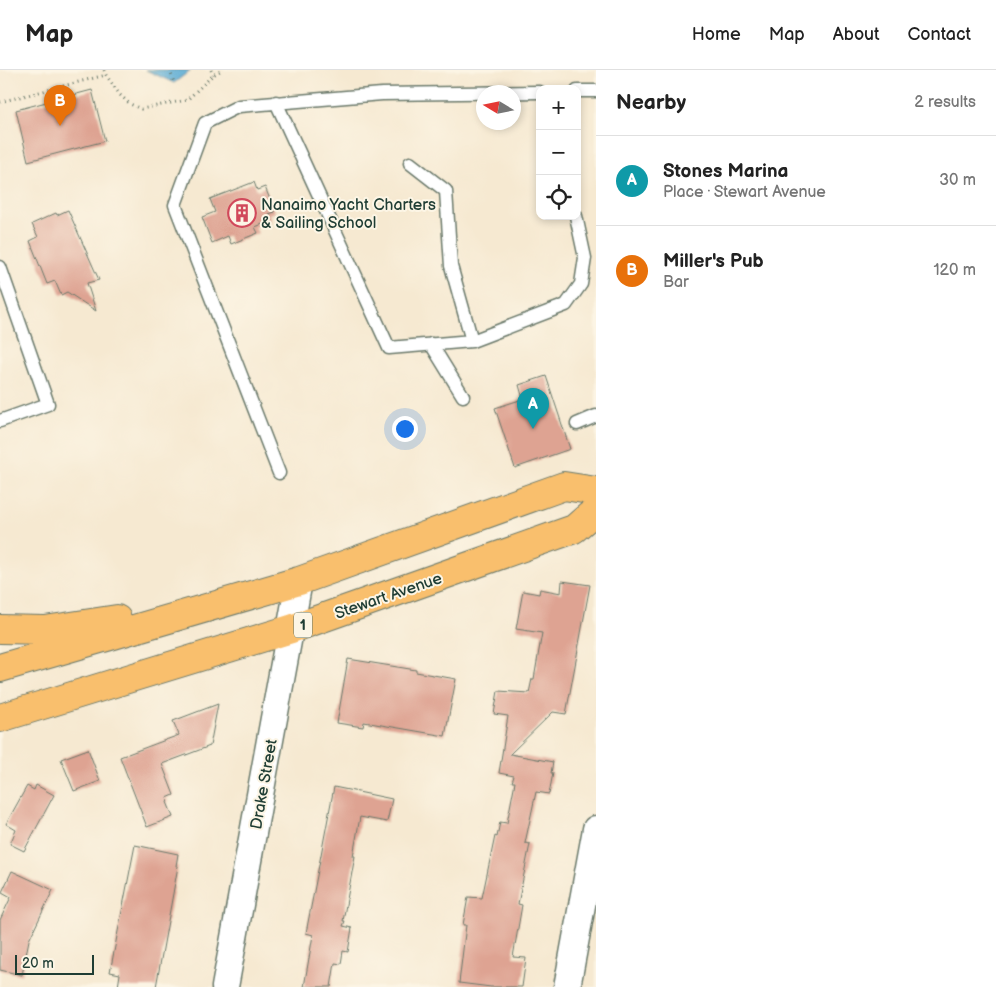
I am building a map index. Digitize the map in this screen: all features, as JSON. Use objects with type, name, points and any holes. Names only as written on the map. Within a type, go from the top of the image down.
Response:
[{"type":"highway","points":[[0,668],[299,581],[564,486],[596,491]]},
{"type":"highway","name":"Stewart Avenue","points":[[0,718],[291,629],[574,529],[596,510]]},
{"type":"highway","points":[[0,629],[45,630],[225,602]]},
{"type":"street","name":"Drake Street","points":[[225,987],[299,581]]},
{"type":"street","points":[[567,987],[596,829]]},
{"type":"lane","points":[[581,91],[596,91]]},
{"type":"lane","points":[[279,473],[175,204],[205,123],[239,106],[276,102],[382,94],[536,92]]},
{"type":"lane","points":[[276,102],[389,348],[472,341],[566,305],[581,284],[585,258],[577,220]]},
{"type":"lane","points":[[410,163],[446,191],[451,266],[472,341]]},
{"type":"lane","points":[[0,267],[48,404],[0,421]]},
{"type":"lane","points":[[431,344],[463,396]]},
{"type":"lane","points":[[577,424],[596,416]]},
{"type":"path","points":[[104,70],[120,95],[130,104],[141,109],[187,100],[213,75],[222,70]]},
{"type":"path","points":[[170,70],[174,83]]},
{"type":"path","points":[[211,70],[213,75]]},
{"type":"path","points":[[0,102],[106,75]]},
{"type":"water","points":[[146,70],[191,70],[174,83]]},
{"type":"building","points":[[92,90],[105,141],[28,161],[16,110]]},
{"type":"building","name":"Nanaimo Yacht Charters & Sailing School","points":[[254,182],[257,190],[265,187],[275,212],[269,214],[271,221],[255,227],[258,233],[231,244],[228,236],[212,243],[202,217],[215,212],[210,199]]},
{"type":"building","points":[[68,210],[99,280],[87,283],[96,311],[67,292],[61,295],[55,281],[47,284],[30,241],[38,237],[32,224],[56,213],[57,215]]},
{"type":"building","points":[[546,376],[570,449],[515,468],[495,408],[523,399],[519,385]]},
{"type":"building","points":[[562,581],[590,585],[566,714],[553,712],[510,754],[553,762],[549,794],[536,792],[525,843],[530,844],[518,904],[522,905],[513,957],[526,958],[522,987],[491,987],[459,983],[466,925],[463,925],[468,897],[482,898],[495,836],[497,837],[500,822],[507,823],[515,782],[512,782],[514,776],[499,773],[508,716],[494,714],[498,691],[529,693],[532,679],[534,679],[542,633],[516,629],[523,591],[539,594],[540,589],[561,593]]},
{"type":"building","points":[[348,659],[416,670],[416,672],[456,679],[445,736],[364,722],[363,727],[337,723]]},
{"type":"building","points":[[218,704],[210,746],[162,764],[174,795],[167,798],[173,817],[147,827],[120,757],[179,735],[173,721]]},
{"type":"building","points":[[88,749],[100,781],[74,791],[61,759]]},
{"type":"building","points":[[36,785],[54,795],[24,851],[10,844],[16,830],[6,824],[27,786],[34,790]]},
{"type":"building","points":[[334,787],[392,799],[387,822],[360,817],[343,921],[345,921],[343,926],[352,928],[348,952],[343,951],[341,964],[335,963],[331,987],[304,987],[313,935],[306,933]]},
{"type":"building","points":[[135,845],[178,854],[176,866],[178,866],[156,987],[118,987],[120,974],[110,972]]},
{"type":"building","points":[[12,871],[53,890],[29,940],[22,975],[0,970],[0,920],[11,897],[2,892]]},
{"type":"place","name":"Miller's Pub","points":[[60,126]]},
{"type":"place","name":"Nanaimo Yacht Charters & Sailing School","points":[[242,213]]},
{"type":"place","name":"Stones Marina","points":[[533,429]]}]
